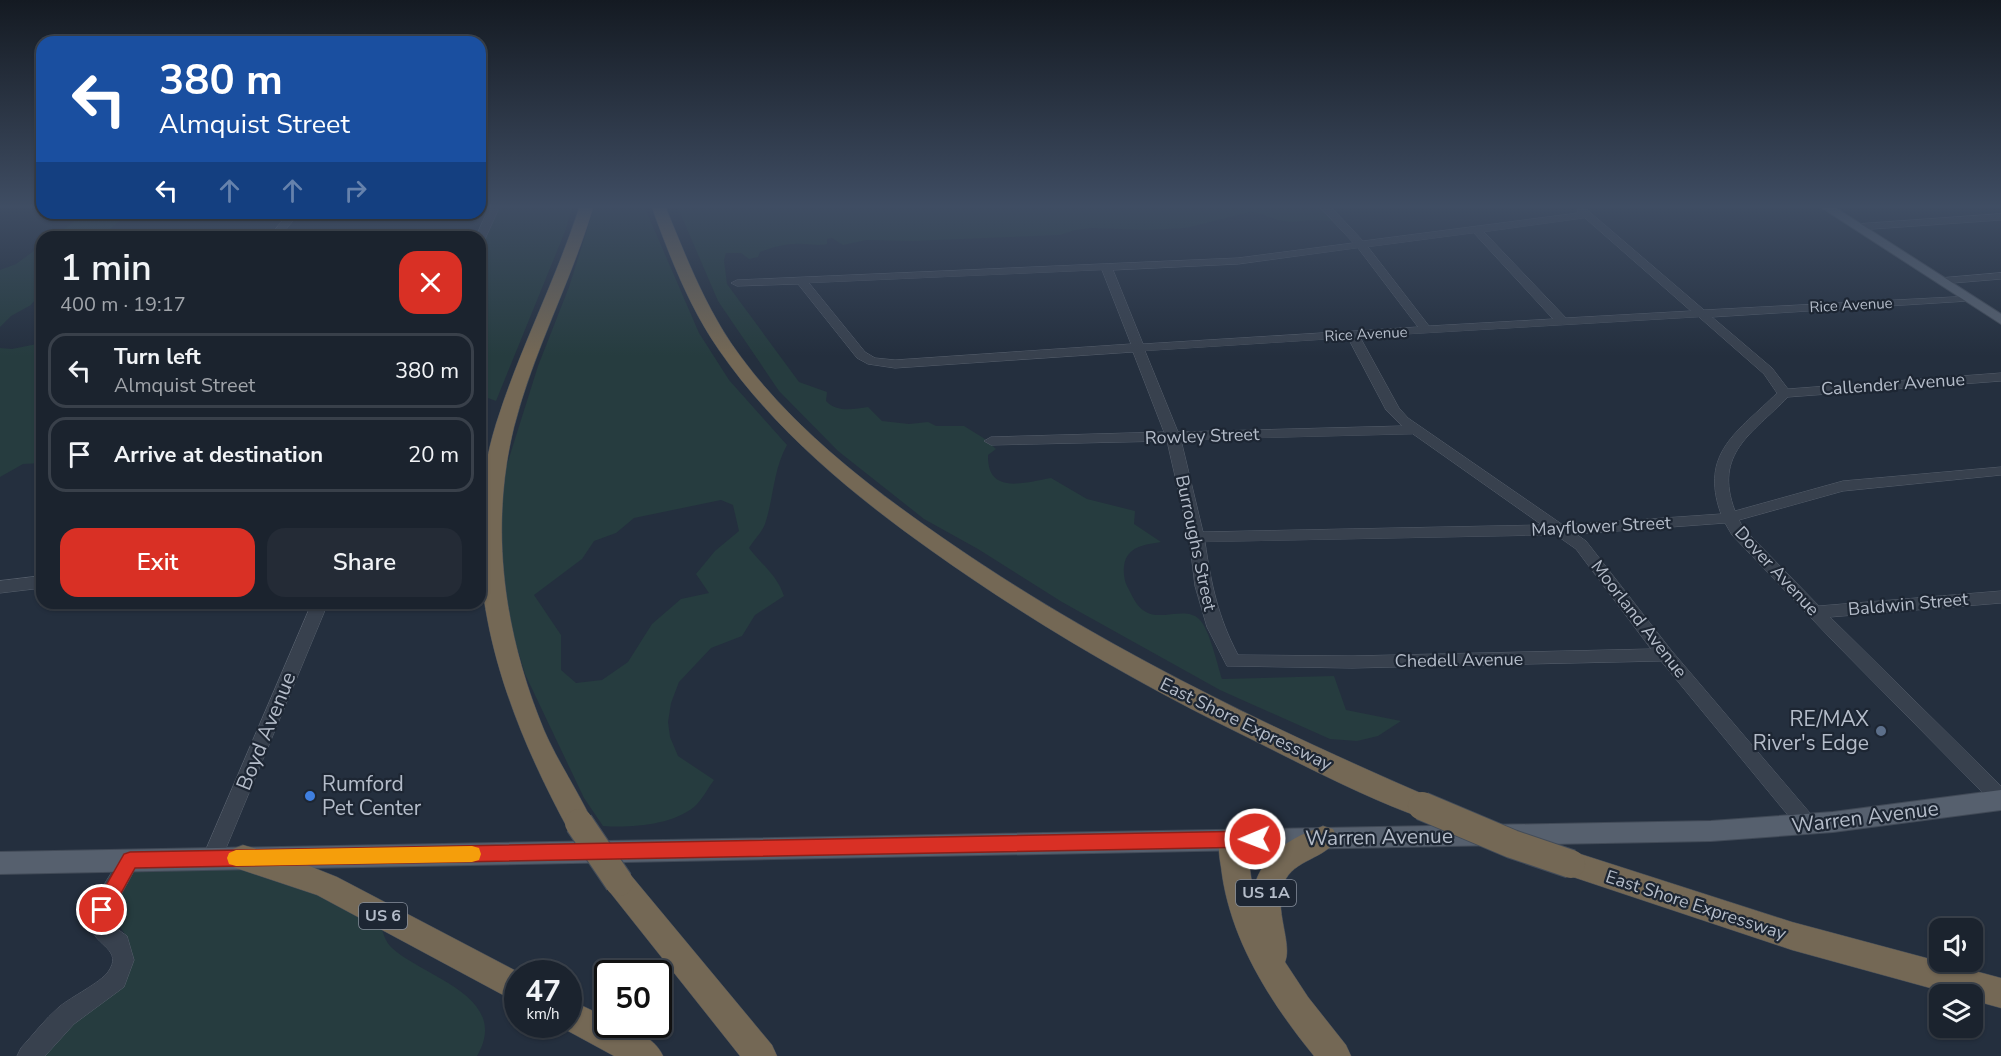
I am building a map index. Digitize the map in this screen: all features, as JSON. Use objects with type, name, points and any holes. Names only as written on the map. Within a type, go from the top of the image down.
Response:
[{"type":"highway","points":[[568,257],[505,427],[494,479],[490,529],[496,602],[510,666],[541,750],[579,823],[619,882],[761,1056]]},
{"type":"highway","name":"East Shore Expressway","points":[[679,257],[691,288],[730,353],[793,425],[875,499],[992,583],[1120,661],[1241,724],[1512,844],[1792,936],[2001,993]]},
{"type":"highway","name":"US 1A","points":[[1323,838],[1291,854],[1278,866],[1269,882],[1266,913],[1278,976],[1300,1010],[1335,1056]]},
{"type":"highway","points":[[1232,840],[1234,867],[1246,916],[1259,945],[1278,976]]},
{"type":"highway","name":"US 6","points":[[243,858],[297,874],[327,886],[504,980]]},
{"type":"highway","points":[[582,1021],[647,1056]]},
{"type":"main road","points":[[1905,257],[2001,320]]},
{"type":"main road","name":"Warren Avenue","points":[[0,862],[1711,831],[1808,825],[2001,799]]},
{"type":"street","points":[[737,283],[1107,268],[1275,257]]},
{"type":"street","points":[[1371,257],[1427,331]]},
{"type":"street","points":[[1503,257],[1563,322]]},
{"type":"street","points":[[1635,257],[1768,371],[1784,393]]},
{"type":"street","name":"Burroughs Street","points":[[1107,268],[1173,438],[1197,537],[1203,586],[1215,627],[1233,661],[1252,662]]},
{"type":"street","points":[[1941,281],[2001,276]]},
{"type":"street","name":"Rice Avenue","points":[[802,280],[807,290],[861,355],[872,362],[895,364],[1968,298]]},
{"type":"street","name":"Moorland Avenue","points":[[1353,335],[1393,410],[1414,430],[1581,545],[1665,655],[1808,825]]},
{"type":"street","name":"Callender Avenue","points":[[1784,393],[2001,377]]},
{"type":"street","name":"Dover Avenue","points":[[1784,393],[1725,456],[1721,480],[1723,500],[1729,518],[1737,531],[2001,799]]},
{"type":"street","name":"Rowley Street","points":[[991,441],[1414,430]]},
{"type":"street","name":"Mayflower Street","points":[[1197,537],[1562,530],[1729,518],[1844,486],[2001,471]]},
{"type":"street","points":[[0,587],[36,583]]},
{"type":"street","name":"Baldwin Street","points":[[1816,612],[2001,597]]},
{"type":"street","name":"Boyd Avenue","points":[[212,859],[317,609]]},
{"type":"street","name":"Chedell Avenue","points":[[1252,662],[1352,663],[1665,655]]},
{"type":"street","points":[[29,1056],[66,1016],[116,979],[123,960],[119,943],[103,931],[102,910],[130,860]]},
{"type":"green space","points":[[25,257],[36,257],[36,299],[31,305],[11,316],[0,327],[0,270],[16,264]]},
{"type":"green space","points":[[486,257],[554,257],[496,401],[486,397]]},
{"type":"green space","points":[[578,257],[666,257],[699,333],[729,380],[787,445],[776,474],[765,524],[749,548],[773,576],[784,596],[755,615],[742,636],[711,648],[679,682],[671,703],[668,722],[670,737],[678,756],[714,780],[694,807],[674,818],[651,824],[603,826],[584,798],[525,674],[505,607],[501,525],[503,477],[538,366]],"holes":[[[721,500],[733,505],[739,531],[715,551],[696,574],[709,593],[681,599],[652,624],[628,662],[602,680],[576,683],[561,670],[561,635],[534,595],[582,559],[594,541],[616,533],[634,518]]]},
{"type":"green space","points":[[699,257],[725,257],[727,284],[799,382],[827,392],[826,401],[830,405],[846,409],[868,407],[882,421],[909,424],[928,422],[936,426],[964,426],[996,449],[988,455],[989,468],[993,476],[1000,481],[1018,483],[1051,478],[1087,499],[1135,511],[1134,524],[1161,542],[1139,547],[1126,558],[1124,570],[1127,586],[1137,604],[1146,612],[1159,615],[1180,613],[1194,615],[1199,619],[1210,639],[1222,679],[1334,676],[1346,710],[1401,721],[1378,736],[1357,741],[1330,739],[1220,690],[1062,602],[978,549],[924,519],[838,451],[779,391],[718,301]]},
{"type":"green space","points":[[36,344],[36,463],[23,464],[0,477],[0,348],[12,349]]},
{"type":"green space","points":[[244,855],[380,923],[386,940],[392,948],[406,959],[459,990],[474,1003],[483,1018],[485,1035],[477,1056],[31,1056],[127,959],[129,940],[111,914],[129,858]]},
{"type":"slow traffic","points":[[236,858],[472,854]]},
{"type":"place","name":"RE/MAX River's Edge","points":[[1881,731]]},
{"type":"place","name":"Rumford Pet Center","points":[[310,796]]},
{"type":"route","points":[[102,910],[115,883],[130,860],[1255,839]]}]
